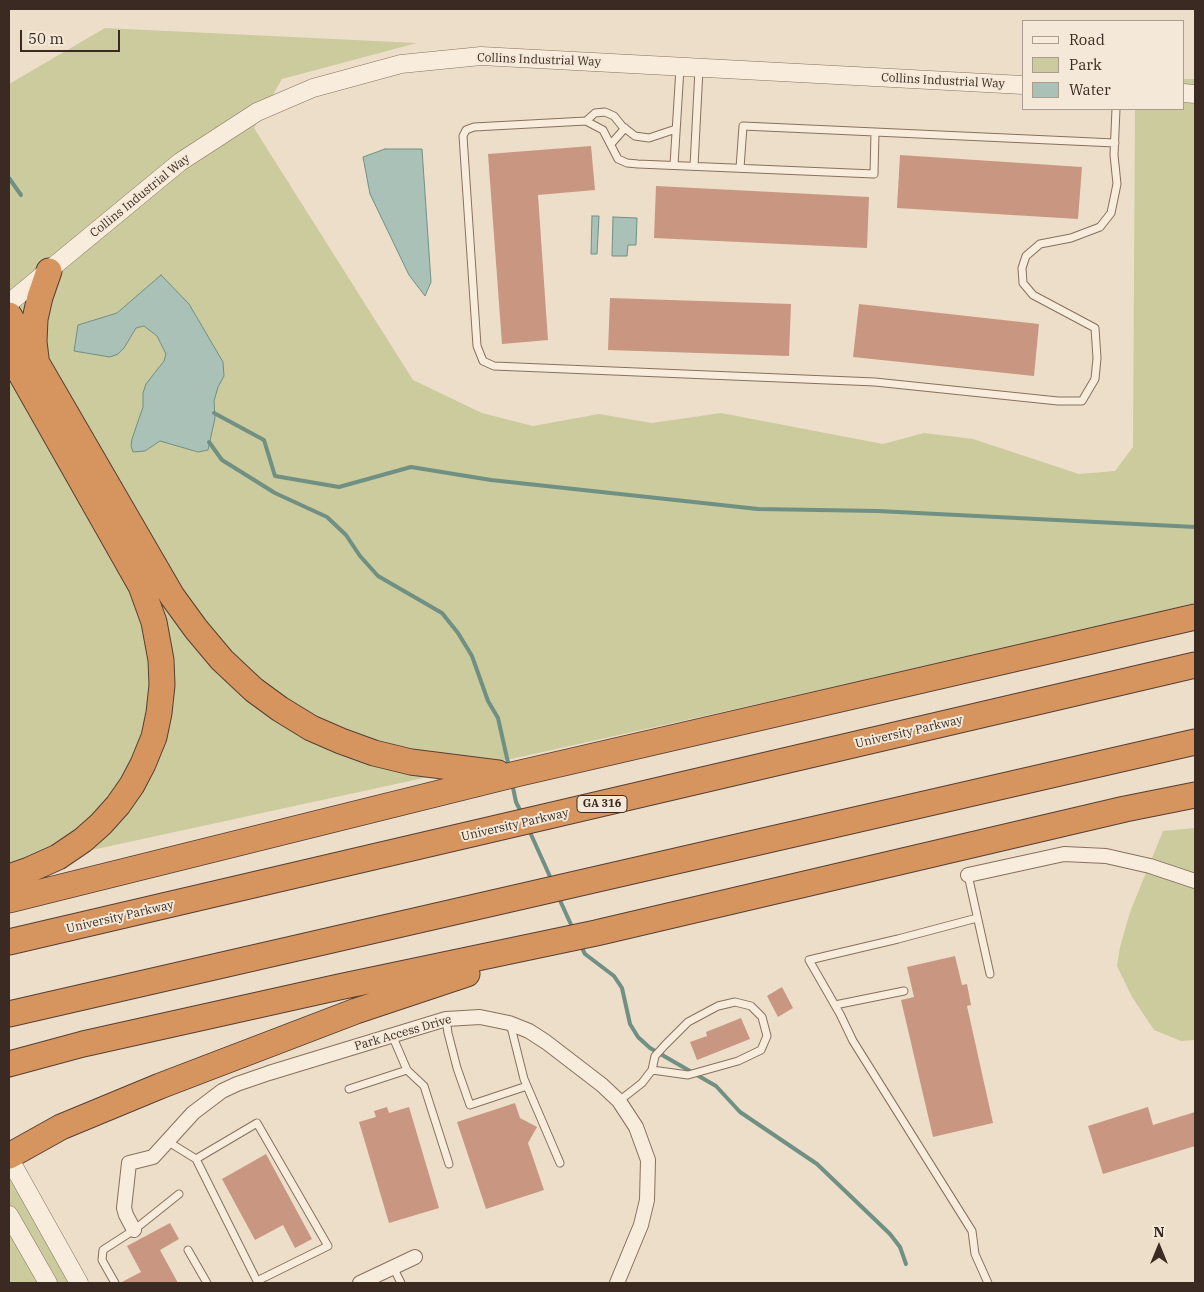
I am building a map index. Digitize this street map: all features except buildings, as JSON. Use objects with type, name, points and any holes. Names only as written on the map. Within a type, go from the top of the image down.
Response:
[{"type":"highway","points":[[23,371],[34,342],[35,319],[49,271]]},
{"type":"highway","points":[[9,315],[23,371],[140,586],[154,622],[161,660],[162,685],[160,713],[154,737],[132,785],[118,805],[83,840],[58,857],[9,877]]},
{"type":"highway","points":[[9,353],[23,371],[172,596],[202,637],[222,660],[254,690],[311,728],[341,742],[374,753],[411,762],[516,774]]},
{"type":"highway","points":[[9,900],[516,774],[1195,617]]},
{"type":"highway","name":"University Parkway","points":[[9,942],[1195,665]]},
{"type":"highway","points":[[9,1014],[1195,742]]},
{"type":"highway","points":[[9,1064],[93,1042],[339,986],[596,933],[1125,809],[1195,795]]},
{"type":"highway","points":[[9,1157],[61,1127],[160,1086],[346,1015],[596,933]]},
{"type":"street","name":"Collins Industrial Way","points":[[9,303],[180,162],[256,112],[313,88],[401,64],[481,56],[1022,85]]},
{"type":"street","points":[[968,875],[1064,854],[1106,856],[1150,866],[1195,882]]},
{"type":"street","name":"Park Access Drive","points":[[134,1230],[124,1208],[129,1163],[153,1157],[193,1113],[210,1099],[237,1084],[392,1035],[446,1019],[480,1017],[510,1023],[529,1031],[546,1042],[602,1085],[619,1102],[636,1127],[648,1160],[647,1200],[641,1224],[617,1283]]},
{"type":"street","points":[[9,1157],[80,1283]]},
{"type":"street","points":[[9,1215],[48,1283]]},
{"type":"street","points":[[360,1283],[415,1257]]},
{"type":"lane","points":[[674,165],[680,67]]},
{"type":"lane","points":[[694,166],[698,68]]},
{"type":"lane","points":[[875,132],[874,174],[627,163],[618,158],[603,130],[586,121],[474,127],[466,130],[463,136],[477,346],[483,361],[494,366],[875,382],[1058,401],[1082,401],[1095,379],[1095,328],[1033,295],[1024,283],[1022,268],[1026,256],[1040,244],[1071,238],[1100,228],[1112,213],[1117,184],[1116,110]]},
{"type":"lane","points":[[586,121],[595,113],[605,112],[614,116],[624,128],[635,136],[649,138],[676,129]]},
{"type":"lane","points":[[740,168],[742,126],[1115,143]]},
{"type":"lane","points":[[610,144],[624,128]]},
{"type":"lane","points":[[968,875],[990,974]]},
{"type":"lane","points":[[977,918],[809,960],[853,1041],[972,1231],[975,1254],[988,1283]]},
{"type":"lane","points":[[835,1005],[904,991]]},
{"type":"lane","points":[[619,1102],[642,1083],[652,1070],[655,1056],[688,1022],[718,1006],[735,1002],[751,1006],[762,1017],[767,1036],[761,1050],[738,1061],[688,1075],[652,1070]]},
{"type":"lane","points":[[446,1019],[457,1068],[470,1106],[527,1086]]},
{"type":"lane","points":[[510,1023],[527,1086],[560,1163]]},
{"type":"lane","points":[[392,1035],[408,1070],[424,1086],[450,1164]]},
{"type":"lane","points":[[349,1089],[408,1070]]},
{"type":"lane","points":[[167,1141],[196,1159],[257,1281],[328,1246],[256,1123],[196,1159]]},
{"type":"lane","points":[[115,1283],[102,1260],[103,1250],[134,1230],[179,1194]]},
{"type":"lane","points":[[188,1250],[206,1283]]},
{"type":"lane","points":[[393,1267],[400,1283]]},
{"type":"green space","points":[[105,28],[417,43],[282,79],[254,128],[413,380],[482,413],[533,426],[599,414],[652,423],[721,413],[883,444],[924,433],[973,439],[1079,474],[1115,471],[1133,447],[1135,110],[1184,110],[1184,79],[1195,79],[1195,603],[1000,650],[9,868],[9,84]]},
{"type":"green space","points":[[1195,828],[1195,1040],[1181,1041],[1154,1030],[1132,997],[1117,966],[1120,947],[1130,912],[1163,831]]},
{"type":"green space","points":[[9,1178],[73,1283],[9,1283]]},
{"type":"water","points":[[385,149],[422,149],[431,282],[425,296],[409,275],[370,194],[363,157]]},
{"type":"water","points":[[592,216],[599,216],[597,254],[591,254]]},
{"type":"water","points":[[613,217],[637,218],[636,245],[628,245],[627,256],[612,256]]},
{"type":"water","points":[[161,275],[189,304],[223,362],[224,376],[214,401],[215,418],[208,450],[198,452],[160,441],[145,451],[133,452],[131,446],[132,439],[143,407],[143,393],[146,384],[164,361],[166,354],[157,336],[144,326],[136,328],[124,348],[118,354],[110,357],[74,351],[78,325],[117,313]]},
{"type":"waterway","points":[[9,178],[21,195]]},
{"type":"waterway","points":[[214,413],[264,440],[275,476],[339,487],[411,467],[491,480],[758,509],[878,511],[1195,527]]},
{"type":"waterway","points":[[209,442],[222,460],[275,493],[327,517],[346,535],[360,556],[378,576],[442,613],[458,633],[472,656],[488,701],[498,718],[509,767]]},
{"type":"waterway","points":[[512,783],[516,802],[521,812]]},
{"type":"waterway","points":[[529,830],[552,881]]},
{"type":"waterway","points":[[558,896],[573,929]]},
{"type":"waterway","points":[[580,944],[585,954],[614,976],[622,988],[630,1024],[638,1037],[650,1048],[716,1086],[740,1112],[817,1164],[890,1234],[900,1247],[906,1264]]}]
